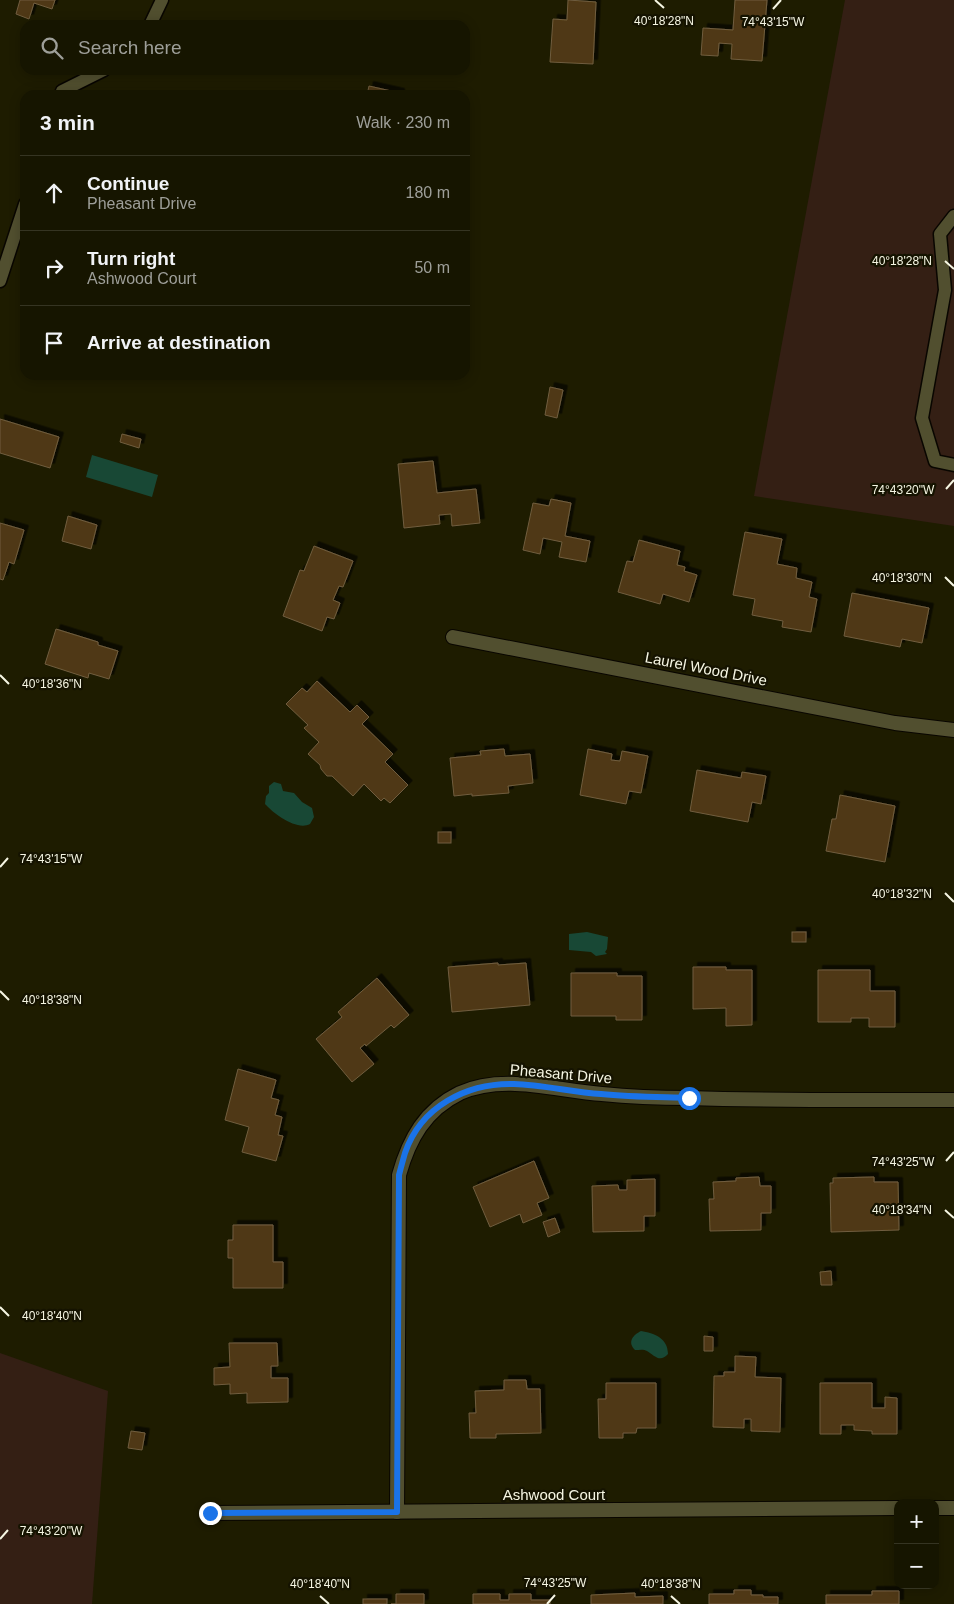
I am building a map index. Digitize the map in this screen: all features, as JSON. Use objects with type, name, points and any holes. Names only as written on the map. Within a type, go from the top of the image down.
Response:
[{"type":"street","name":"Laurel Wood Drive","points":[[453,636],[895,723],[954,730]]},
{"type":"street","name":"Pheasant Drive","points":[[397,1512],[399,1175],[405,1152],[417,1129],[437,1107],[461,1093],[487,1085],[515,1084],[602,1094],[689,1098],[954,1100]]},
{"type":"street","name":"Ashwood Court","points":[[210,1513],[894,1508]]},
{"type":"street","points":[[939,1508],[954,1508]]},
{"type":"lane","points":[[152,20],[162,0]]},
{"type":"lane","points":[[64,90],[94,75]]},
{"type":"lane","points":[[954,216],[940,234],[945,290],[922,418],[936,461],[954,465]]},
{"type":"lane","points":[[0,281],[20,219]]},
{"type":"shaded area","points":[[845,0],[954,0],[954,526],[754,496]]},
{"type":"shaded area","points":[[92,455],[158,475],[152,497],[86,477]]},
{"type":"shaded area","points":[[274,782],[281,784],[283,791],[294,793],[302,802],[312,808],[314,817],[310,824],[305,826],[292,823],[280,817],[265,804],[266,796],[269,793],[269,786]]},
{"type":"shaded area","points":[[587,932],[608,937],[605,952],[607,954],[596,956],[591,952],[569,950],[569,934]]},
{"type":"shaded area","points":[[641,1331],[651,1333],[663,1340],[668,1354],[660,1358],[655,1357],[646,1350],[635,1350],[631,1342]]},
{"type":"shaded area","points":[[0,1353],[108,1391],[92,1604],[0,1604]]},
{"type":"building","points":[[20,0],[55,0],[52,9],[34,3],[29,19],[16,14]]},
{"type":"building","points":[[568,0],[596,2],[593,64],[550,62],[553,19],[567,20]]},
{"type":"building","points":[[735,0],[767,0],[762,61],[731,59],[732,44],[719,43],[718,56],[701,55],[703,28],[733,30]]},
{"type":"building","points":[[369,86],[387,90],[368,90]]},
{"type":"building","points":[[550,387],[563,390],[557,418],[545,415]]},
{"type":"building","points":[[0,419],[59,437],[50,468],[0,453]]},
{"type":"building","points":[[122,434],[141,439],[139,448],[120,442]]},
{"type":"building","points":[[433,461],[437,493],[476,489],[480,523],[452,526],[451,514],[439,515],[440,524],[404,528],[398,464]]},
{"type":"building","points":[[551,499],[571,503],[565,536],[590,541],[586,562],[559,557],[562,542],[543,538],[540,554],[523,550],[533,503],[549,506]]},
{"type":"building","points":[[68,516],[97,525],[91,549],[62,541]]},
{"type":"building","points":[[0,523],[24,530],[14,564],[9,562],[3,580],[0,579]]},
{"type":"building","points":[[745,532],[782,539],[777,564],[797,568],[796,578],[812,582],[809,597],[817,599],[811,632],[782,627],[783,621],[752,615],[755,599],[733,595]]},
{"type":"building","points":[[639,540],[680,551],[677,565],[685,567],[684,571],[697,575],[689,602],[663,594],[660,604],[618,592],[627,561],[633,562]]},
{"type":"building","points":[[314,546],[353,561],[343,587],[339,586],[333,600],[340,603],[334,619],[327,617],[322,631],[283,616],[300,570],[304,571]]},
{"type":"building","points":[[852,593],[929,608],[922,643],[902,639],[900,647],[844,636]]},
{"type":"building","points":[[56,629],[98,642],[98,645],[118,651],[109,679],[89,673],[88,678],[45,664]]},
{"type":"building","points":[[317,681],[350,712],[357,705],[369,717],[362,724],[393,754],[385,762],[408,785],[390,803],[384,798],[381,801],[364,784],[353,796],[332,776],[327,776],[320,765],[308,754],[319,742],[304,728],[308,725],[286,704],[302,688],[307,692]]},
{"type":"building","points":[[504,749],[505,756],[530,754],[533,783],[508,786],[509,793],[454,796],[450,758],[481,755],[480,751]]},
{"type":"building","points":[[588,749],[612,754],[611,760],[620,761],[622,751],[648,756],[641,793],[629,791],[626,804],[580,795]]},
{"type":"building","points":[[697,770],[741,778],[742,772],[766,776],[761,804],[752,802],[748,822],[690,811]]},
{"type":"building","points":[[840,795],[895,806],[885,862],[826,851],[832,819],[836,819]]},
{"type":"building","points":[[438,832],[451,832],[451,843],[438,843]]},
{"type":"building","points":[[792,932],[806,932],[806,942],[792,942]]},
{"type":"building","points":[[498,963],[498,965],[526,963],[530,1005],[452,1012],[448,967]]},
{"type":"building","points":[[693,967],[726,967],[726,970],[752,970],[752,1025],[726,1026],[726,1008],[693,1009]]},
{"type":"building","points":[[818,970],[870,970],[870,991],[895,991],[895,1027],[869,1027],[869,1018],[851,1018],[851,1022],[818,1022]]},
{"type":"building","points":[[571,973],[617,973],[617,976],[642,976],[642,1020],[616,1020],[616,1016],[571,1016]]},
{"type":"building","points":[[377,978],[409,1015],[394,1028],[391,1025],[366,1046],[365,1044],[360,1048],[374,1064],[352,1082],[316,1039],[342,1017],[338,1012]]},
{"type":"building","points":[[238,1069],[276,1080],[271,1098],[279,1100],[275,1115],[282,1117],[278,1135],[283,1136],[276,1161],[242,1152],[249,1127],[225,1120]]},
{"type":"building","points":[[534,1161],[549,1198],[537,1203],[542,1215],[523,1223],[520,1214],[490,1227],[473,1187]]},
{"type":"building","points":[[759,1177],[760,1186],[771,1186],[771,1213],[761,1213],[761,1230],[710,1231],[709,1199],[714,1199],[713,1182]]},
{"type":"building","points":[[874,1177],[874,1182],[898,1182],[899,1230],[831,1232],[830,1183],[833,1183],[833,1178]]},
{"type":"building","points":[[655,1179],[655,1216],[644,1216],[644,1231],[593,1232],[592,1186],[618,1185],[619,1190],[627,1190],[627,1180]]},
{"type":"building","points":[[555,1218],[560,1232],[548,1237],[543,1222]]},
{"type":"building","points":[[233,1225],[273,1225],[273,1262],[283,1262],[283,1288],[233,1288],[233,1258],[228,1258],[228,1240],[233,1240]]},
{"type":"building","points":[[831,1271],[832,1285],[821,1285],[820,1272]]},
{"type":"building","points":[[704,1336],[713,1337],[713,1351],[704,1351]]},
{"type":"building","points":[[229,1343],[277,1343],[278,1366],[271,1366],[271,1378],[288,1378],[288,1402],[247,1403],[247,1393],[230,1394],[230,1384],[214,1385],[214,1368],[230,1367]]},
{"type":"building","points":[[735,1356],[756,1357],[755,1377],[781,1378],[780,1432],[751,1431],[751,1419],[744,1419],[744,1428],[713,1427],[714,1376],[724,1376],[724,1372],[735,1372]]},
{"type":"building","points":[[504,1380],[526,1380],[527,1389],[540,1389],[541,1433],[496,1434],[496,1438],[470,1438],[469,1413],[476,1413],[475,1391],[504,1390]]},
{"type":"building","points":[[606,1383],[656,1383],[656,1428],[637,1428],[636,1433],[623,1433],[623,1438],[599,1438],[598,1399],[606,1399]]},
{"type":"building","points":[[820,1383],[872,1383],[872,1408],[885,1408],[885,1397],[897,1398],[897,1434],[872,1434],[872,1431],[854,1430],[854,1425],[841,1425],[841,1434],[820,1434]]},
{"type":"building","points":[[131,1431],[145,1433],[142,1450],[128,1448]]},
{"type":"building","points":[[734,1590],[751,1590],[751,1595],[778,1597],[778,1604],[709,1604],[709,1594],[734,1594]]},
{"type":"building","points":[[872,1591],[899,1591],[899,1604],[826,1604],[826,1595],[872,1595]]},
{"type":"building","points":[[635,1593],[635,1597],[663,1596],[663,1604],[591,1604],[591,1595]]},
{"type":"building","points":[[396,1594],[424,1594],[424,1604],[396,1604]]},
{"type":"building","points":[[473,1594],[500,1594],[500,1600],[509,1600],[509,1594],[531,1594],[531,1600],[550,1600],[550,1604],[473,1604]]},
{"type":"building","points":[[363,1599],[387,1599],[387,1604],[363,1604]]},
{"type":"route","points":[[210,1513],[397,1512],[399,1175],[405,1152],[417,1129],[437,1107],[461,1093],[487,1085],[515,1084],[602,1094],[689,1098]]}]
